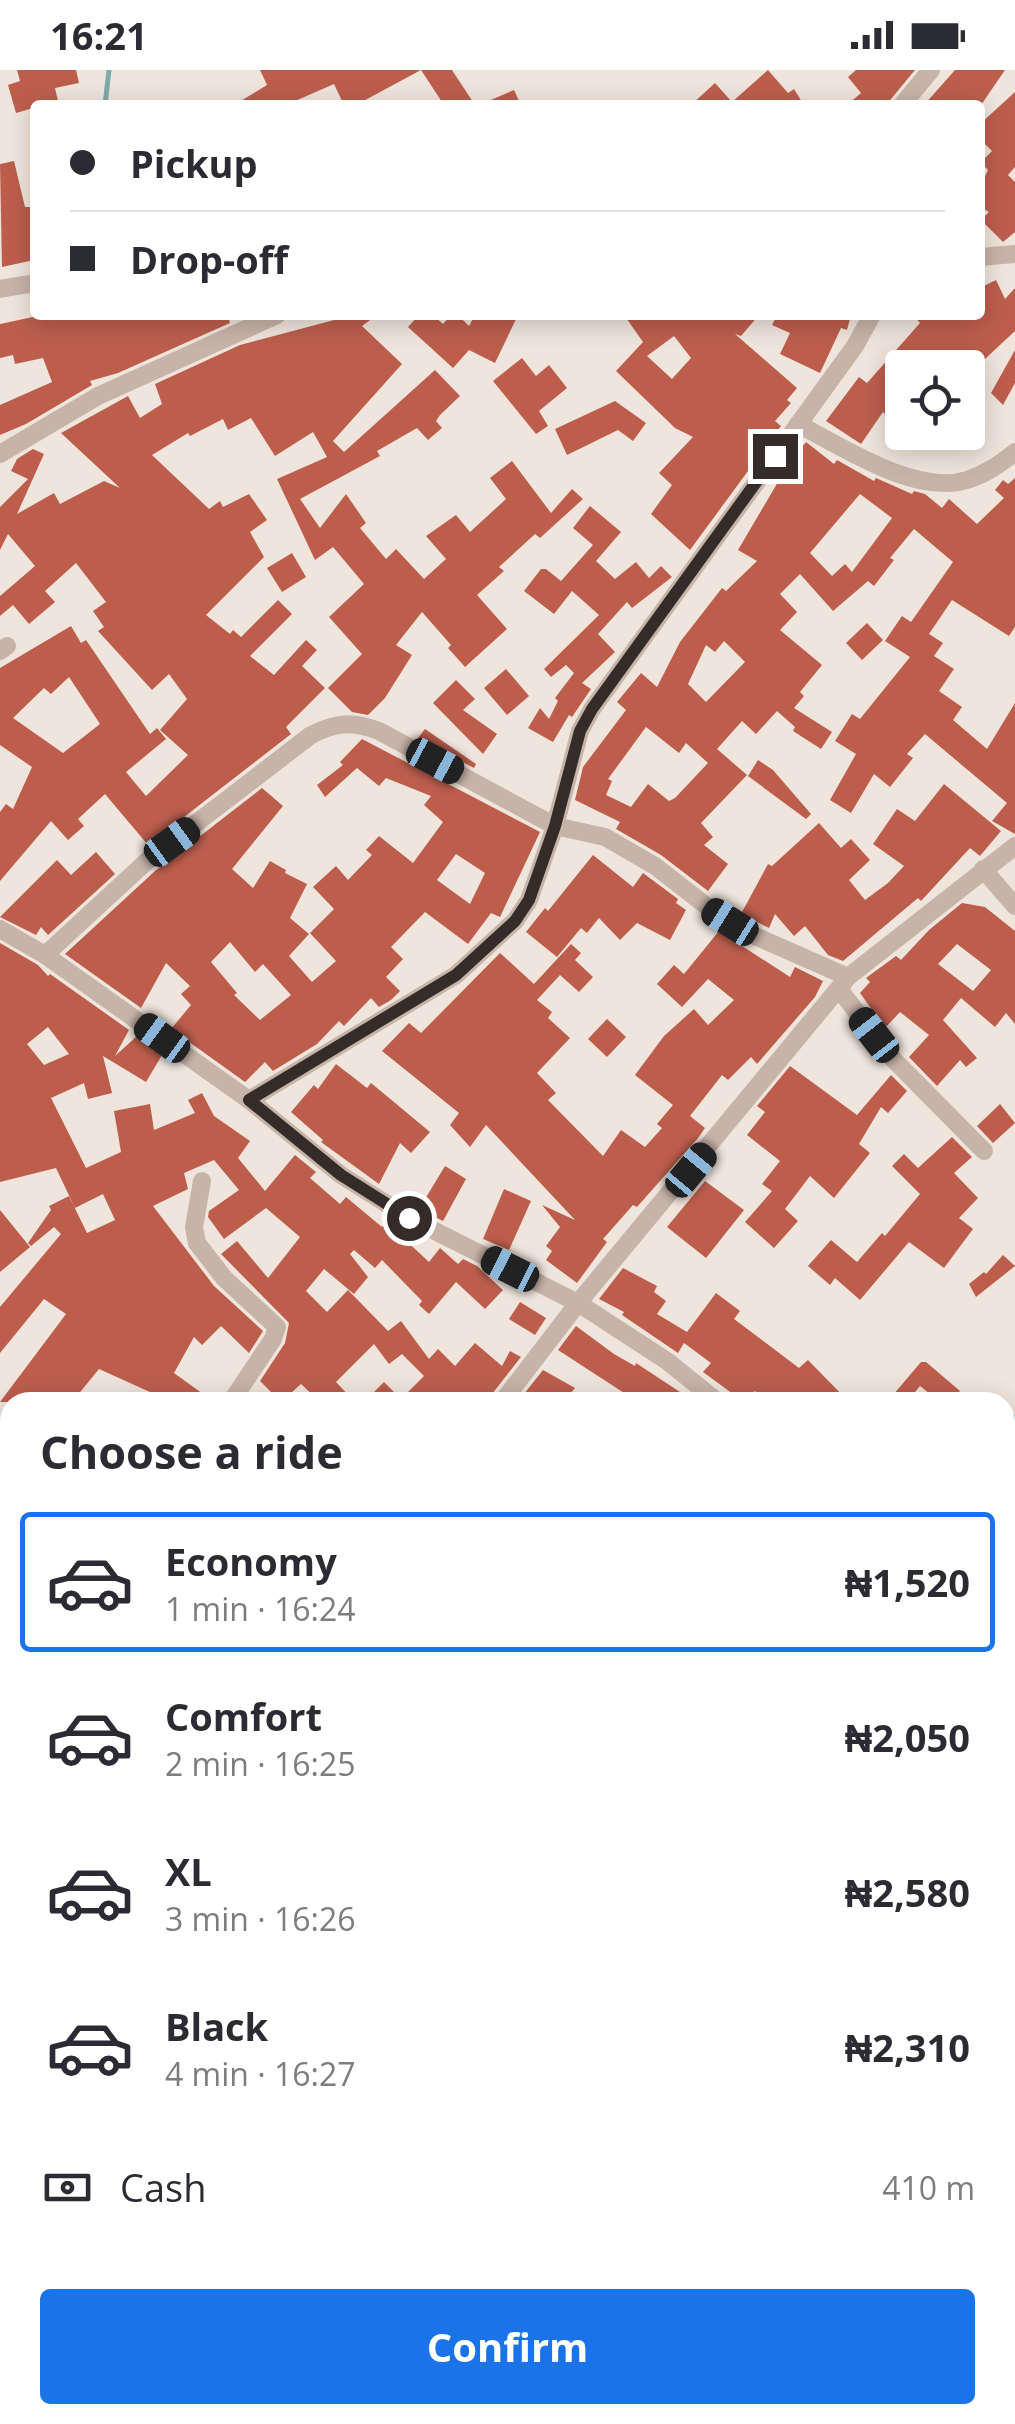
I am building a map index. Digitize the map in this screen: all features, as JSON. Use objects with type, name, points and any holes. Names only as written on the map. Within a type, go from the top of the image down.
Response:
[{"type":"street","points":[[906,100],[931,70]]},
{"type":"street","points":[[985,256],[1015,254]]},
{"type":"street","points":[[0,288],[30,284]]},
{"type":"street","points":[[0,454],[98,396],[266,320]]},
{"type":"street","points":[[249,1100],[456,975],[515,921],[529,900],[555,826],[580,731],[592,709],[869,320]]},
{"type":"street","points":[[798,424],[870,461],[925,482],[964,482],[994,469],[1015,452]]},
{"type":"street","points":[[45,954],[146,861],[312,736],[332,724],[356,722],[555,826],[606,837],[655,866],[748,933],[844,983],[892,1058],[984,1151]]},
{"type":"street","points":[[510,1392],[578,1303],[844,983],[1015,846]]},
{"type":"street","points":[[983,869],[1015,906]]},
{"type":"street","points":[[0,929],[45,954],[249,1100],[341,1175],[409,1218],[578,1303],[667,1361],[706,1392]]},
{"type":"street","points":[[202,1181],[194,1227],[197,1243],[224,1278],[277,1328],[238,1392]]},
{"type":"building","points":[[17,70],[76,70],[79,83],[55,88],[58,100],[30,100],[30,109],[16,113],[8,85],[20,81]]},
{"type":"building","points":[[260,70],[421,70],[365,100],[342,100],[334,84],[297,100],[242,100],[267,85]]},
{"type":"building","points":[[421,70],[452,70],[472,100],[441,100]]},
{"type":"building","points":[[768,70],[788,93],[794,89],[801,100],[734,100]]},
{"type":"building","points":[[856,70],[915,70],[890,100],[853,100],[861,93],[848,77]]},
{"type":"building","points":[[955,70],[1005,70],[984,100],[928,100]]},
{"type":"building","points":[[715,83],[730,100],[696,100]]},
{"type":"building","points":[[514,90],[519,100],[491,100]]},
{"type":"building","points":[[1015,92],[1015,167],[1008,175],[1015,182],[1015,232],[1003,242],[985,224],[989,212],[985,210],[985,158],[992,151],[985,144],[985,119]]},
{"type":"building","points":[[14,161],[25,207],[30,207],[30,261],[2,267],[0,164]]},
{"type":"building","points":[[996,280],[1005,299],[1015,288],[1015,331],[985,359],[985,350],[896,350],[920,323],[917,320],[985,320],[985,286]]},
{"type":"building","points":[[30,318],[230,323],[118,373],[90,381],[92,385],[0,435],[0,405],[52,382],[43,358],[15,364],[13,355],[0,358],[0,324]]},
{"type":"building","points":[[334,320],[370,320],[362,326],[402,364],[333,441],[344,452],[435,370],[460,396],[440,415],[436,421],[442,428],[428,440],[417,428],[377,451],[380,456],[300,499],[320,528],[346,494],[366,523],[360,528],[386,559],[396,549],[424,579],[446,559],[426,536],[456,515],[470,532],[506,499],[490,478],[512,461],[551,513],[572,489],[583,499],[540,538],[535,534],[499,567],[504,571],[477,595],[507,629],[465,667],[422,612],[396,645],[412,655],[385,698],[368,715],[352,712],[328,688],[362,654],[329,617],[364,584],[333,547],[315,560],[277,479],[327,457],[313,432],[275,456],[251,418],[228,430],[223,419],[190,436],[188,433],[152,455],[209,509],[220,501],[223,507],[249,494],[267,520],[250,532],[264,557],[206,615],[230,634],[233,630],[241,637],[278,600],[292,614],[250,656],[274,675],[306,640],[317,650],[302,666],[325,688],[286,727],[291,734],[148,845],[105,794],[78,819],[84,826],[68,840],[51,821],[0,881],[0,812],[6,804],[13,809],[32,767],[0,745],[0,668],[71,626],[81,643],[86,640],[150,734],[157,728],[166,739],[126,772],[146,796],[188,755],[160,730],[187,699],[169,674],[152,690],[98,631],[104,627],[93,611],[106,602],[76,563],[45,591],[55,602],[29,624],[13,605],[0,616],[0,596],[35,566],[8,534],[0,550],[0,507],[28,479],[11,471],[17,459],[33,449],[44,454],[17,514],[54,493],[60,504],[104,481],[120,488],[61,433],[128,396],[140,418],[162,404],[155,384],[240,345]],"holes":[[[69,677],[100,724],[63,753],[13,718],[44,688],[51,694]]]},
{"type":"building","points":[[414,320],[439,320],[443,324],[447,320],[463,320],[469,326],[472,320],[516,320],[495,363],[469,350],[453,368],[408,327]]},
{"type":"building","points":[[628,320],[755,320],[741,336],[735,334],[797,388],[787,400],[791,403],[775,421],[781,426],[690,550],[651,514],[672,485],[659,473],[693,437],[675,428],[616,371],[643,342]],"holes":[[[674,336],[691,358],[672,379],[647,356]]]},
{"type":"building","points":[[774,320],[850,320],[847,330],[841,328],[820,373],[780,354],[790,333],[772,325]]},
{"type":"building","points":[[1015,350],[1015,383],[1003,405],[991,393]]},
{"type":"building","points":[[522,358],[536,376],[549,365],[567,388],[539,411],[548,426],[536,434],[493,381]]},
{"type":"building","points":[[885,363],[885,414],[861,444],[826,421],[859,377],[867,383]]},
{"type":"building","points":[[615,401],[646,423],[633,441],[618,430],[567,455],[555,429]]},
{"type":"building","points":[[806,442],[834,464],[837,460],[874,481],[876,478],[912,494],[925,494],[942,508],[949,499],[977,524],[1004,498],[995,490],[1003,480],[1008,484],[1015,478],[1015,627],[1009,636],[952,600],[929,634],[943,643],[934,656],[954,669],[939,691],[962,707],[953,720],[987,749],[1015,703],[1015,834],[992,821],[1007,803],[925,734],[907,754],[913,758],[890,787],[874,774],[851,813],[830,800],[856,754],[835,741],[852,714],[860,719],[910,657],[885,641],[902,616],[911,622],[953,562],[914,529],[874,586],[868,581],[833,611],[800,574],[780,594],[797,612],[780,630],[822,665],[800,692],[804,696],[794,708],[832,732],[821,749],[793,731],[795,727],[777,711],[756,734],[742,721],[717,749],[747,775],[701,823],[713,837],[704,845],[728,864],[708,891],[661,855],[616,829],[620,822],[575,800],[583,767],[626,710],[617,702],[641,673],[657,687],[680,642],[722,588],[726,591],[757,561],[738,550]],"holes":[[[860,494],[892,518],[852,572],[845,564],[832,576],[810,553]],[[724,641],[745,662],[706,702],[688,684],[706,645],[715,652]],[[646,727],[679,753],[686,743],[708,763],[669,801],[648,784],[631,807],[606,795],[612,781],[608,779]]]},
{"type":"building","points":[[590,506],[621,532],[596,561],[615,579],[636,562],[649,578],[661,566],[672,577],[632,608],[627,602],[598,634],[615,652],[582,683],[591,689],[553,742],[528,728],[540,708],[549,719],[558,701],[555,698],[574,673],[566,665],[551,677],[544,669],[599,615],[572,591],[554,614],[524,591],[541,569],[561,581],[593,545],[573,528]]},
{"type":"building","points":[[292,553],[306,577],[282,592],[267,568]]},
{"type":"building","points":[[867,623],[883,640],[862,660],[846,643]]},
{"type":"building","points":[[506,669],[529,696],[507,715],[484,688]]},
{"type":"building","points":[[456,680],[475,699],[463,710],[497,734],[483,754],[433,703]]},
{"type":"building","points":[[425,729],[476,764],[474,768],[418,738]]},
{"type":"building","points":[[362,739],[540,832],[500,917],[491,913],[468,944],[425,912],[391,947],[403,959],[386,977],[400,991],[391,1000],[379,1007],[371,998],[344,1026],[339,1021],[317,1044],[273,1071],[265,1062],[245,1082],[171,1029],[191,1005],[181,994],[190,986],[166,963],[141,1008],[65,954],[155,871],[262,788],[283,806],[232,869],[253,888],[270,861],[307,884],[290,918],[309,934],[289,956],[312,982],[336,961],[310,933],[334,909],[313,887],[336,866],[348,880],[372,855],[366,850],[379,836],[413,863],[443,822],[424,805],[431,796],[386,778],[379,786],[357,768],[325,797],[317,785],[343,765],[340,762]],"holes":[[[456,854],[485,873],[470,904],[437,880]],[[230,942],[255,972],[263,964],[291,995],[260,1020],[234,995],[237,993],[211,962]]]},
{"type":"building","points":[[758,760],[773,770],[811,814],[806,819],[748,776]]},
{"type":"building","points":[[944,784],[1001,831],[980,856],[970,848],[921,901],[918,898],[843,961],[828,955],[805,926],[794,936],[775,914],[769,928],[741,914],[768,864],[772,866],[819,823],[841,848],[851,839],[870,860],[849,880],[865,900],[904,866],[873,844],[897,809],[915,821]]},
{"type":"building","points":[[96,852],[115,874],[48,935],[41,927],[36,935],[0,917],[57,860],[71,875]]},
{"type":"building","points":[[593,855],[633,887],[643,873],[678,899],[676,903],[686,910],[670,940],[637,923],[620,940],[599,918],[587,933],[581,928],[557,957],[526,932]]},
{"type":"building","points":[[962,903],[985,907],[1015,931],[1015,1024],[1006,1013],[995,1027],[961,998],[943,1020],[977,1058],[966,1067],[960,1060],[937,1086],[909,1057],[929,1035],[900,1012],[885,1028],[860,993],[870,982],[866,978],[896,956],[901,960]],"holes":[[[957,944],[991,970],[973,991],[938,964]]]},
{"type":"building","points":[[719,931],[790,977],[795,967],[823,981],[815,997],[757,1064],[751,1057],[728,1080],[722,1075],[690,1116],[705,1128],[637,1207],[633,1205],[603,1239],[607,1242],[577,1283],[546,1260],[552,1251],[546,1246],[560,1227],[542,1205],[575,1220],[486,1125],[470,1147],[450,1125],[459,1113],[382,1051],[409,1023],[421,1033],[500,953],[534,984],[571,944],[581,953],[575,960],[593,977],[579,992],[560,975],[537,1000],[552,1012],[548,1018],[570,1038],[537,1073],[556,1093],[548,1100],[603,1156],[621,1130],[645,1147],[662,1128],[657,1124],[673,1105],[635,1075],[664,1036],[694,1009],[708,1025],[734,1000],[708,979],[682,1007],[657,984],[674,965],[684,974]]},
{"type":"building","points":[[0,943],[38,965],[48,976],[129,1030],[115,1056],[137,1036],[162,1055],[146,1082],[103,1056],[112,1093],[88,1099],[84,1083],[51,1098],[86,1168],[121,1152],[114,1111],[150,1104],[154,1130],[195,1113],[188,1100],[202,1093],[214,1116],[250,1141],[238,1158],[265,1191],[295,1155],[316,1172],[310,1178],[340,1204],[346,1197],[382,1227],[386,1222],[429,1262],[440,1248],[458,1264],[463,1259],[477,1266],[503,1290],[485,1309],[456,1282],[429,1314],[419,1305],[422,1301],[382,1260],[375,1268],[354,1250],[350,1254],[368,1277],[354,1294],[324,1269],[306,1291],[327,1312],[348,1290],[388,1331],[401,1321],[429,1359],[438,1349],[455,1366],[475,1343],[502,1366],[510,1351],[521,1357],[494,1392],[408,1392],[424,1376],[402,1354],[389,1364],[374,1344],[336,1382],[346,1392],[309,1392],[301,1384],[292,1392],[271,1392],[260,1381],[285,1343],[289,1323],[221,1254],[237,1241],[268,1278],[300,1237],[266,1208],[224,1239],[208,1217],[209,1211],[239,1190],[214,1160],[184,1173],[188,1189],[153,1206],[214,1286],[263,1331],[249,1353],[221,1326],[202,1345],[194,1337],[174,1373],[200,1392],[150,1392],[99,1369],[80,1392],[8,1392],[66,1314],[44,1299],[0,1353],[0,1307],[61,1234],[54,1227],[31,1246],[28,1243],[51,1210],[49,1206],[69,1196],[87,1233],[115,1220],[103,1194],[75,1208],[56,1168],[0,1182]],"holes":[[[48,1027],[69,1054],[44,1065],[27,1044]]]},
{"type":"building","points":[[607,1019],[626,1037],[607,1057],[588,1039]]},
{"type":"building","points":[[336,1064],[367,1088],[371,1083],[430,1132],[411,1153],[400,1143],[379,1184],[321,1142],[291,1112],[314,1085],[318,1089]]},
{"type":"building","points":[[790,1066],[857,1115],[891,1075],[907,1091],[888,1113],[881,1107],[859,1144],[870,1153],[834,1198],[810,1176],[785,1209],[798,1221],[774,1248],[745,1222],[772,1191],[762,1184],[780,1161],[747,1135],[765,1112],[757,1106]]},
{"type":"building","points":[[1000,1104],[1015,1123],[993,1143],[977,1126]]},
{"type":"building","points":[[952,1137],[972,1157],[954,1173],[978,1198],[959,1218],[973,1229],[944,1268],[909,1242],[860,1300],[835,1278],[830,1285],[808,1266],[831,1240],[857,1262],[920,1194],[892,1166],[904,1154],[918,1168]]},
{"type":"building","points":[[445,1166],[466,1179],[443,1221],[419,1209]]},
{"type":"building","points":[[705,1181],[744,1210],[706,1258],[667,1227]]},
{"type":"building","points":[[504,1189],[531,1201],[509,1250],[483,1239]]},
{"type":"building","points":[[0,1210],[30,1247],[0,1272]]},
{"type":"building","points":[[1003,1255],[1015,1266],[976,1297],[969,1284],[986,1274]]},
{"type":"building","points":[[623,1268],[657,1286],[654,1292],[666,1301],[657,1314],[687,1332],[716,1293],[740,1311],[734,1319],[799,1368],[808,1360],[839,1392],[730,1392],[703,1372],[711,1363],[684,1343],[678,1353],[622,1315],[624,1312],[599,1299]]},
{"type":"building","points":[[520,1302],[546,1318],[535,1335],[509,1319]]},
{"type":"building","points":[[576,1326],[614,1354],[635,1366],[636,1363],[680,1392],[623,1392],[558,1350]]},
{"type":"building","points":[[921,1362],[960,1391],[928,1392],[920,1386],[915,1392],[896,1392]]},
{"type":"building","points":[[543,1370],[575,1388],[572,1392],[526,1392]]},
{"type":"building","points":[[384,1382],[394,1392],[374,1392]]},
{"type":"waterway","points":[[106,100],[109,70]]},
{"type":"route","points":[[409,1218],[341,1175],[249,1100],[456,975],[515,921],[529,900],[555,826],[580,731],[592,709],[775,456]]}]
